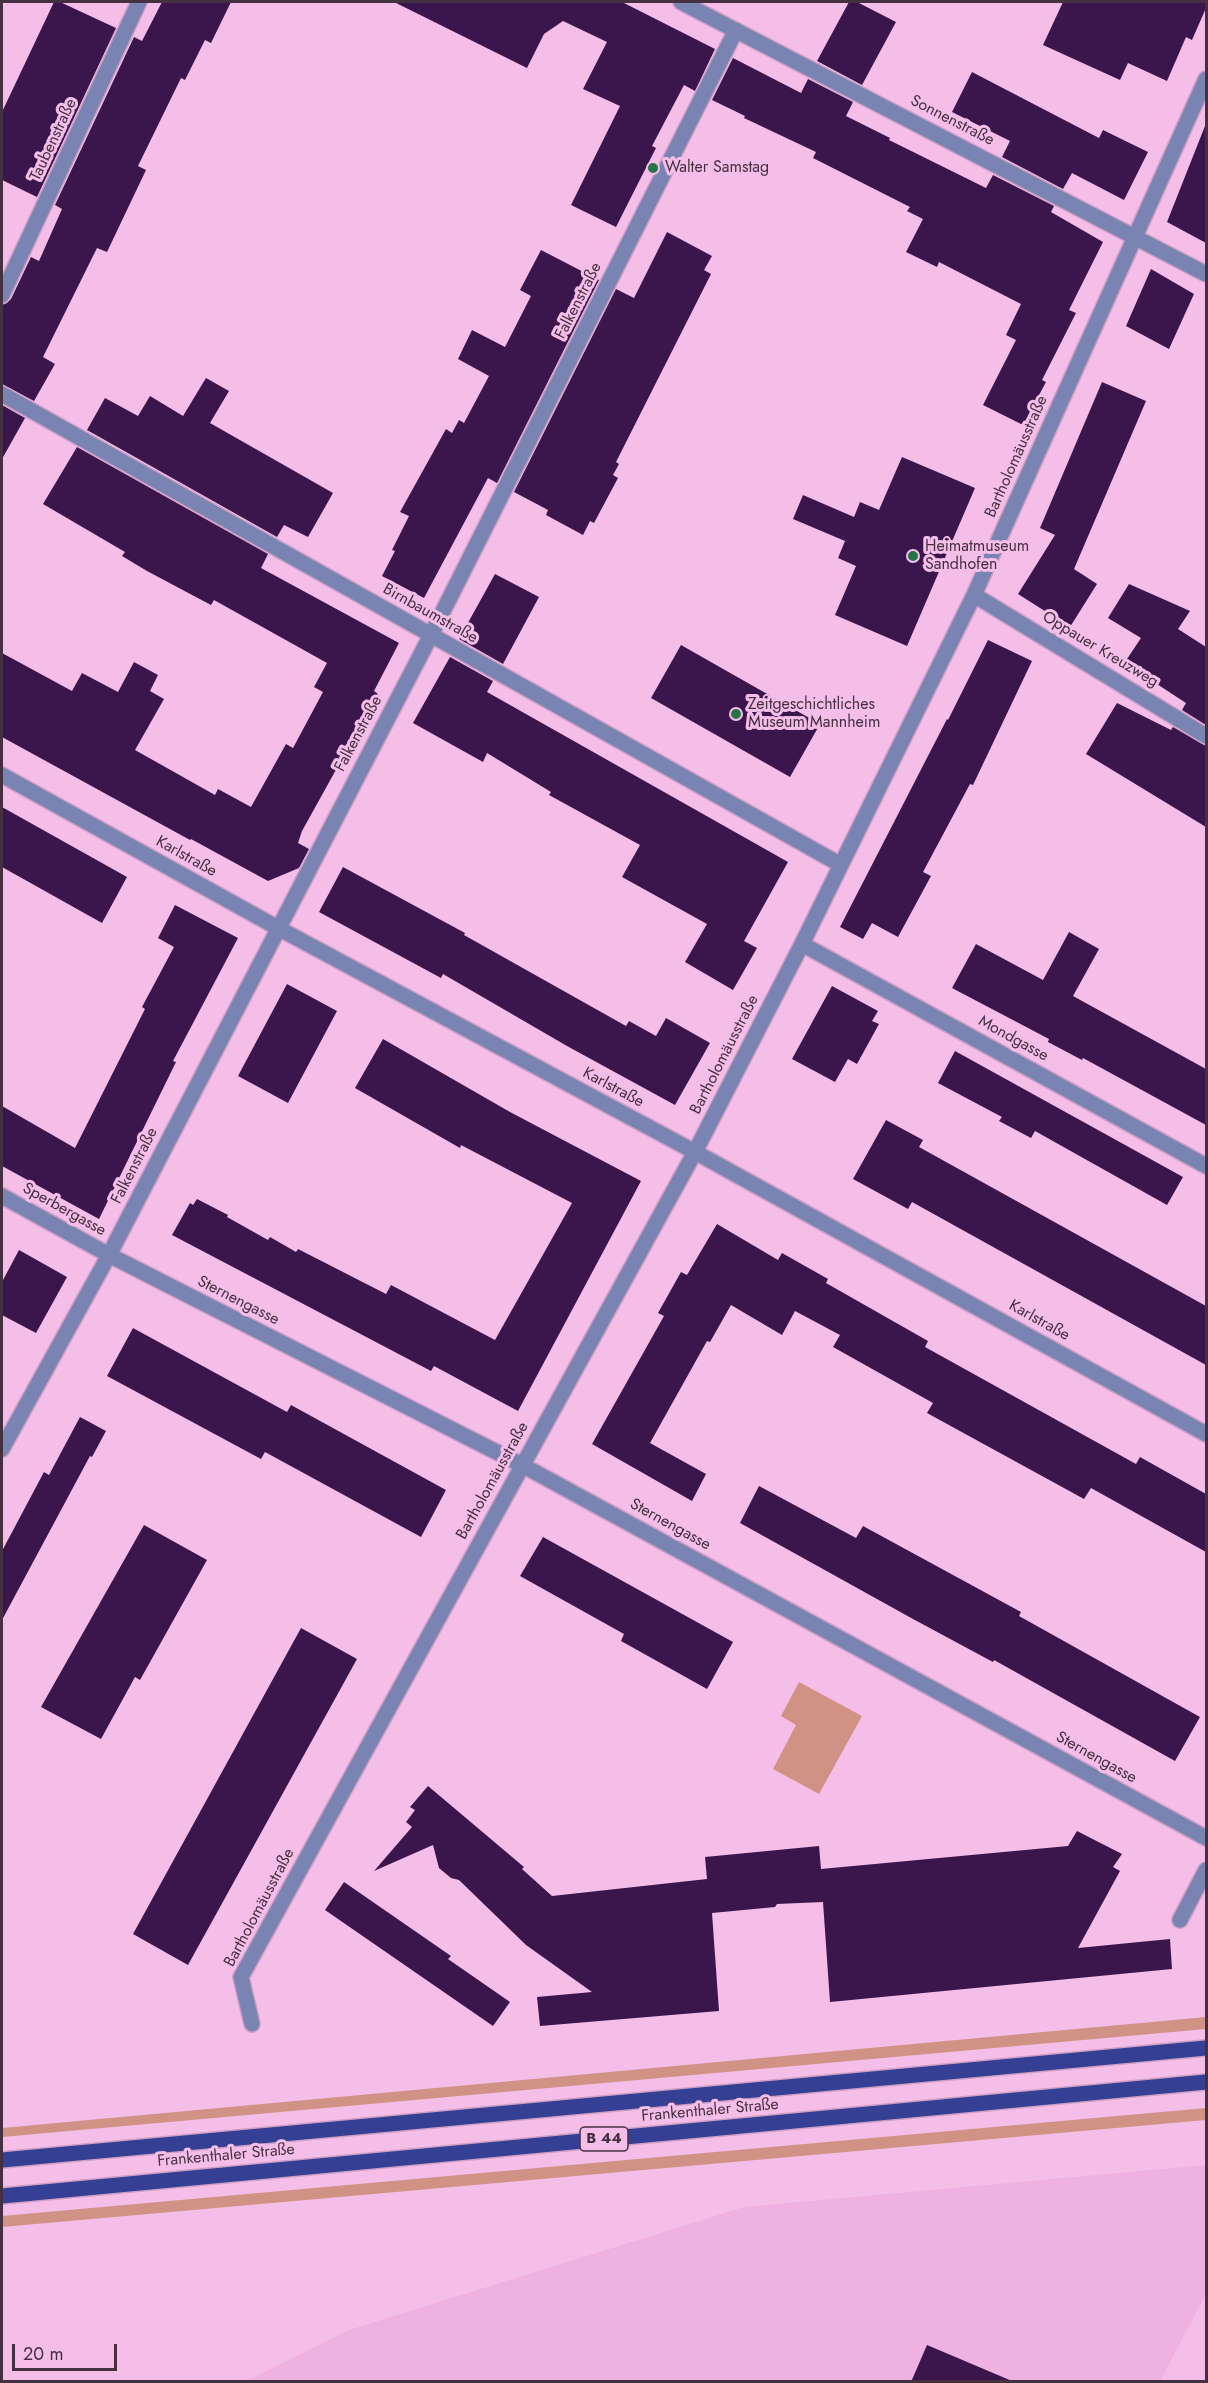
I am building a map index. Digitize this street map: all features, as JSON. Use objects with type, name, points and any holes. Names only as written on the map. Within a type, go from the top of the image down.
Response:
[{"type":"main road","name":"Frankenthaler Straße","points":[[2,2160],[1206,2048]]},
{"type":"main road","name":"Frankenthaler Straße","points":[[2,2196],[1206,2082]]},
{"type":"street","name":"Taubenstraße","points":[[2,295],[139,2]]},
{"type":"street","name":"Sonnenstraße","points":[[681,2],[1206,274]]},
{"type":"street","name":"Falkenstraße","points":[[2,1449],[110,1256],[430,635],[736,30]]},
{"type":"street","name":"Bartholomäusstraße","points":[[252,2024],[241,1977],[695,1152],[802,944],[974,595],[1137,237],[1206,79]]},
{"type":"street","name":"Birnbaumstraße","points":[[2,394],[841,865]]},
{"type":"street","name":"Oppauer Kreuzweg","points":[[974,595],[1206,736]]},
{"type":"street","name":"Karlstraße","points":[[2,775],[278,928],[695,1152],[1206,1434]]},
{"type":"street","name":"Mondgasse","points":[[802,944],[1206,1166]]},
{"type":"street","name":"Sperbergasse","points":[[2,1196],[110,1256]]},
{"type":"street","name":"Sternengasse","points":[[110,1256],[522,1465],[1206,1838]]},
{"type":"street","points":[[1180,1920],[1206,1870]]},
{"type":"shaded area","points":[[799,1682],[862,1716],[819,1794],[773,1769],[796,1725],[781,1716]]},
{"type":"shaded area","points":[[1206,2017],[1206,2029],[2,2137],[2,2128]]},
{"type":"shaded area","points":[[1206,2108],[1206,2120],[2,2227],[2,2216]]},
{"type":"shaded area","points":[[1206,2165],[1206,2294],[1160,2381],[244,2382],[349,2330],[744,2207]]},
{"type":"building","points":[[54,2],[60,2],[116,28],[37,197],[2,180],[2,112]]},
{"type":"building","points":[[162,2],[231,2],[211,43],[205,40],[185,80],[181,78],[138,166],[146,170],[107,252],[97,248],[43,357],[55,364],[34,401],[2,384],[2,305],[11,299],[31,257],[39,261],[62,209],[55,205],[134,37],[142,41]]},
{"type":"building","points":[[394,2],[622,2],[715,49],[695,91],[684,85],[652,146],[656,148],[616,227],[571,205],[620,106],[583,89],[607,42],[563,21],[544,34],[527,68]]},
{"type":"building","points":[[849,2],[857,2],[896,22],[862,85],[817,61]]},
{"type":"building","points":[[1063,2],[1206,2],[1206,8],[1192,40],[1186,37],[1167,81],[1128,63],[1120,80],[1043,45]]},
{"type":"building","points":[[733,58],[801,93],[808,79],[853,102],[846,116],[890,138],[889,140],[986,188],[993,175],[1054,206],[1051,212],[1103,242],[1069,310],[1076,313],[1042,380],[1046,382],[1023,425],[983,405],[1016,340],[1006,335],[1021,304],[939,262],[937,267],[906,252],[923,219],[907,211],[910,207],[813,158],[816,152],[712,100]]},
{"type":"building","points":[[972,72],[1099,138],[1103,130],[1148,152],[1124,200],[1072,173],[1063,189],[1002,157],[1010,141],[952,112]]},
{"type":"building","points":[[1206,126],[1206,243],[1167,222]]},
{"type":"building","points":[[667,232],[712,256],[704,270],[711,274],[616,462],[619,464],[613,475],[618,478],[594,523],[590,521],[583,535],[546,515],[548,510],[514,492],[616,289],[634,298]]},
{"type":"building","points":[[541,250],[599,280],[497,483],[488,478],[424,598],[382,576],[409,516],[400,512],[446,429],[452,433],[459,420],[464,423],[489,376],[458,359],[472,330],[505,347],[531,296],[520,290]]},
{"type":"building","points":[[1151,269],[1194,294],[1169,349],[1126,326]]},
{"type":"building","points":[[206,378],[229,391],[210,423],[333,493],[308,537],[284,525],[277,537],[87,430],[105,398],[138,416],[150,396],[183,416]]},
{"type":"building","points":[[1102,382],[1146,401],[1074,569],[1097,584],[1070,627],[1018,594],[1055,535],[1040,528]]},
{"type":"building","points":[[2,405],[25,418],[2,459]]},
{"type":"building","points":[[77,447],[268,554],[261,568],[399,643],[374,691],[378,694],[302,831],[298,843],[309,849],[299,868],[268,881],[2,737],[2,653],[72,691],[82,673],[118,692],[134,662],[158,675],[150,691],[164,699],[135,750],[215,795],[218,789],[251,807],[286,744],[293,748],[323,692],[314,687],[327,663],[214,600],[211,605],[147,571],[122,556],[125,552],[43,504]]},
{"type":"building","points":[[902,457],[975,488],[907,646],[835,615],[856,566],[838,558],[845,541],[793,519],[803,495],[854,517],[860,502],[879,510]]},
{"type":"building","points":[[495,574],[539,597],[503,664],[459,639]]},
{"type":"building","points":[[1129,584],[1190,611],[1178,629],[1206,647],[1206,725],[1182,710],[1186,703],[1137,671],[1140,667],[1127,659],[1141,638],[1108,618]]},
{"type":"building","points":[[988,640],[1032,661],[973,785],[970,784],[923,872],[931,876],[898,937],[872,923],[863,939],[840,927]]},
{"type":"building","points":[[681,645],[820,724],[790,777],[651,698]]},
{"type":"building","points":[[450,657],[493,681],[487,692],[788,862],[744,941],[757,948],[733,990],[685,962],[707,924],[622,877],[640,845],[549,795],[551,792],[487,753],[483,762],[413,723]]},
{"type":"building","points":[[1117,703],[1171,730],[1173,727],[1206,746],[1206,827],[1086,754]]},
{"type":"building","points":[[2,807],[127,877],[102,923],[2,867]]},
{"type":"building","points":[[343,867],[465,933],[464,935],[626,1026],[629,1021],[656,1036],[666,1018],[710,1043],[675,1105],[443,974],[441,978],[319,912]]},
{"type":"building","points":[[175,905],[238,938],[173,1061],[176,1062],[99,1219],[2,1166],[2,1106],[75,1148],[145,1009],[142,1007],[174,947],[158,938]]},
{"type":"building","points":[[1069,932],[1099,949],[1073,996],[1206,1069],[1206,1125],[1083,1058],[1082,1060],[1048,1042],[1049,1039],[952,988],[976,944],[1043,980]]},
{"type":"building","points":[[287,984],[337,1011],[288,1103],[238,1076]]},
{"type":"building","points":[[832,986],[878,1011],[872,1021],[879,1024],[857,1064],[848,1059],[835,1082],[792,1059]]},
{"type":"building","points":[[383,1039],[510,1112],[641,1181],[518,1411],[434,1366],[431,1371],[172,1235],[190,1203],[193,1205],[197,1199],[268,1240],[270,1237],[296,1252],[298,1249],[386,1294],[391,1285],[495,1340],[572,1203],[461,1145],[460,1148],[355,1088]]},
{"type":"building","points":[[955,1051],[1183,1177],[1167,1205],[1035,1131],[1031,1138],[999,1121],[1002,1117],[938,1083]]},
{"type":"building","points":[[886,1120],[923,1140],[919,1147],[1206,1306],[1206,1365],[912,1202],[908,1209],[853,1179]]},
{"type":"building","points":[[717,1224],[778,1260],[782,1253],[828,1279],[826,1283],[928,1341],[925,1347],[1136,1464],[1140,1457],[1206,1494],[1206,1552],[1091,1488],[1084,1499],[927,1413],[933,1403],[833,1347],[840,1335],[795,1311],[782,1335],[731,1305],[710,1342],[707,1341],[650,1443],[706,1474],[692,1501],[592,1444],[664,1316],[658,1313],[681,1272],[687,1275]]},
{"type":"building","points":[[19,1250],[67,1277],[36,1333],[2,1315],[2,1282]]},
{"type":"building","points":[[133,1328],[287,1412],[291,1405],[446,1490],[421,1537],[265,1452],[261,1459],[107,1376]]},
{"type":"building","points":[[80,1417],[106,1431],[92,1457],[90,1456],[2,1620],[2,1551],[44,1472],[49,1475]]},
{"type":"building","points":[[759,1486],[856,1538],[863,1526],[1021,1612],[1019,1616],[1200,1717],[1175,1761],[740,1523]]},
{"type":"building","points":[[144,1525],[207,1560],[140,1680],[135,1677],[101,1739],[41,1707]]},
{"type":"building","points":[[543,1537],[733,1642],[707,1689],[621,1641],[624,1634],[520,1576]]},
{"type":"building","points":[[301,1628],[357,1659],[188,1965],[133,1934]]},
{"type":"building","points":[[428,1786],[524,1867],[522,1869],[552,1896],[707,1879],[705,1857],[819,1846],[821,1869],[1068,1846],[1077,1831],[1122,1854],[1113,1867],[1120,1871],[1078,1948],[1170,1939],[1172,1969],[830,2002],[823,1902],[777,1904],[775,1907],[712,1913],[719,2011],[540,2026],[537,1997],[592,1992],[526,1945],[459,1880],[451,1878],[439,1868],[433,1845],[374,1871],[412,1827],[406,1822],[415,1810],[410,1807]]},
{"type":"building","points":[[344,1882],[451,1956],[448,1959],[510,2002],[493,2026],[325,1910]]},
{"type":"building","points":[[927,2345],[1012,2381],[1012,2382],[911,2382]]},
{"type":"place","name":"Walter Samstag","points":[[653,168]]},
{"type":"place","name":"Heimatmuseum Sandhofen","points":[[913,556]]},
{"type":"place","name":"Zeitgeschichtliches Museum Mannheim","points":[[736,714]]}]
